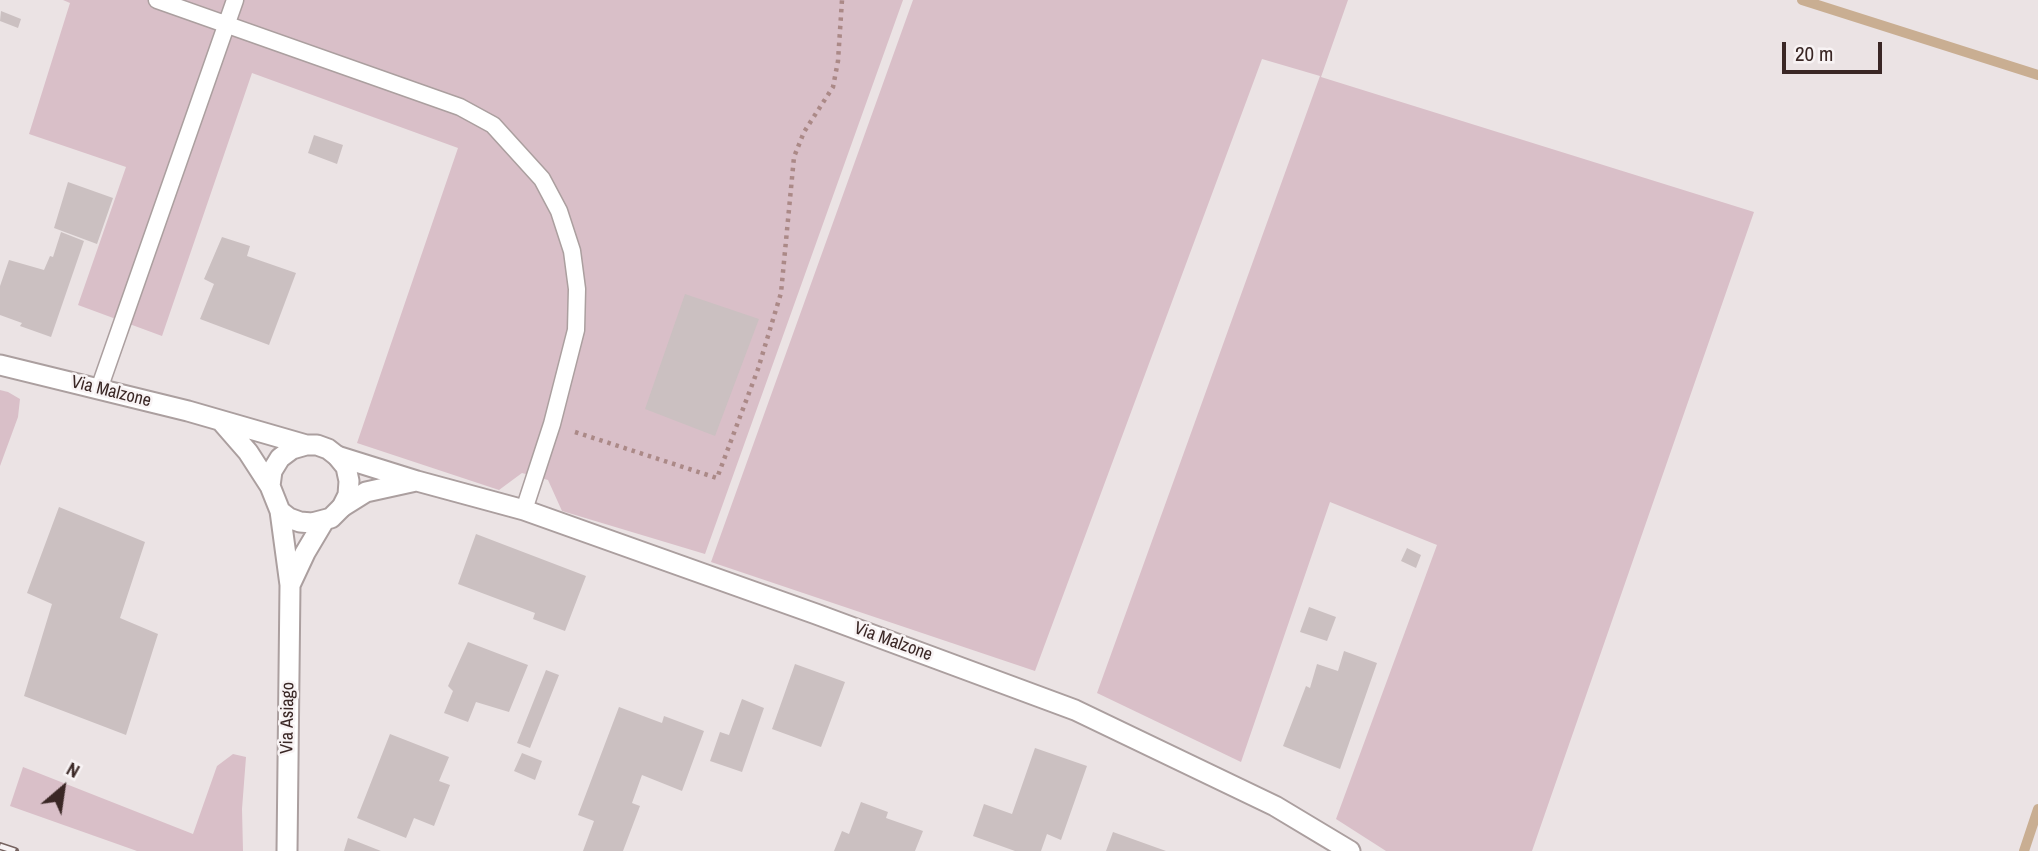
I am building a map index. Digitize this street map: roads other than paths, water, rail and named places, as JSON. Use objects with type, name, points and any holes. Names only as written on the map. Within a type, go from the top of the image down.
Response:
[{"type":"street","name":"Via Malzone","points":[[0,365],[317,445],[337,456],[524,510],[816,614],[1075,710],[1275,806],[1350,851]]},
{"type":"street","points":[[221,421],[248,452],[270,486],[280,510],[289,518],[300,522],[324,521]]},
{"type":"street","points":[[270,486],[272,471],[280,458],[292,449],[306,444]]},
{"type":"street","points":[[337,456],[346,467],[349,481],[348,495],[342,507]]},
{"type":"street","name":"Via Malzone","points":[[324,521],[366,492],[417,481]]},
{"type":"street","name":"Via Asiago","points":[[280,510],[290,585],[287,851]]},
{"type":"street","name":"Via Asiago","points":[[290,585],[324,521]]},
{"type":"lane","points":[[157,0],[460,107],[493,125],[542,179],[559,211],[572,251],[577,289],[576,330],[552,424],[524,510]]},
{"type":"lane","points":[[99,389],[235,0]]},
{"type":"waterway","points":[[1802,0],[2038,75]]},
{"type":"waterway","points":[[2024,851],[2038,809]]},
{"type":"railway","points":[[0,846],[15,851]]}]
